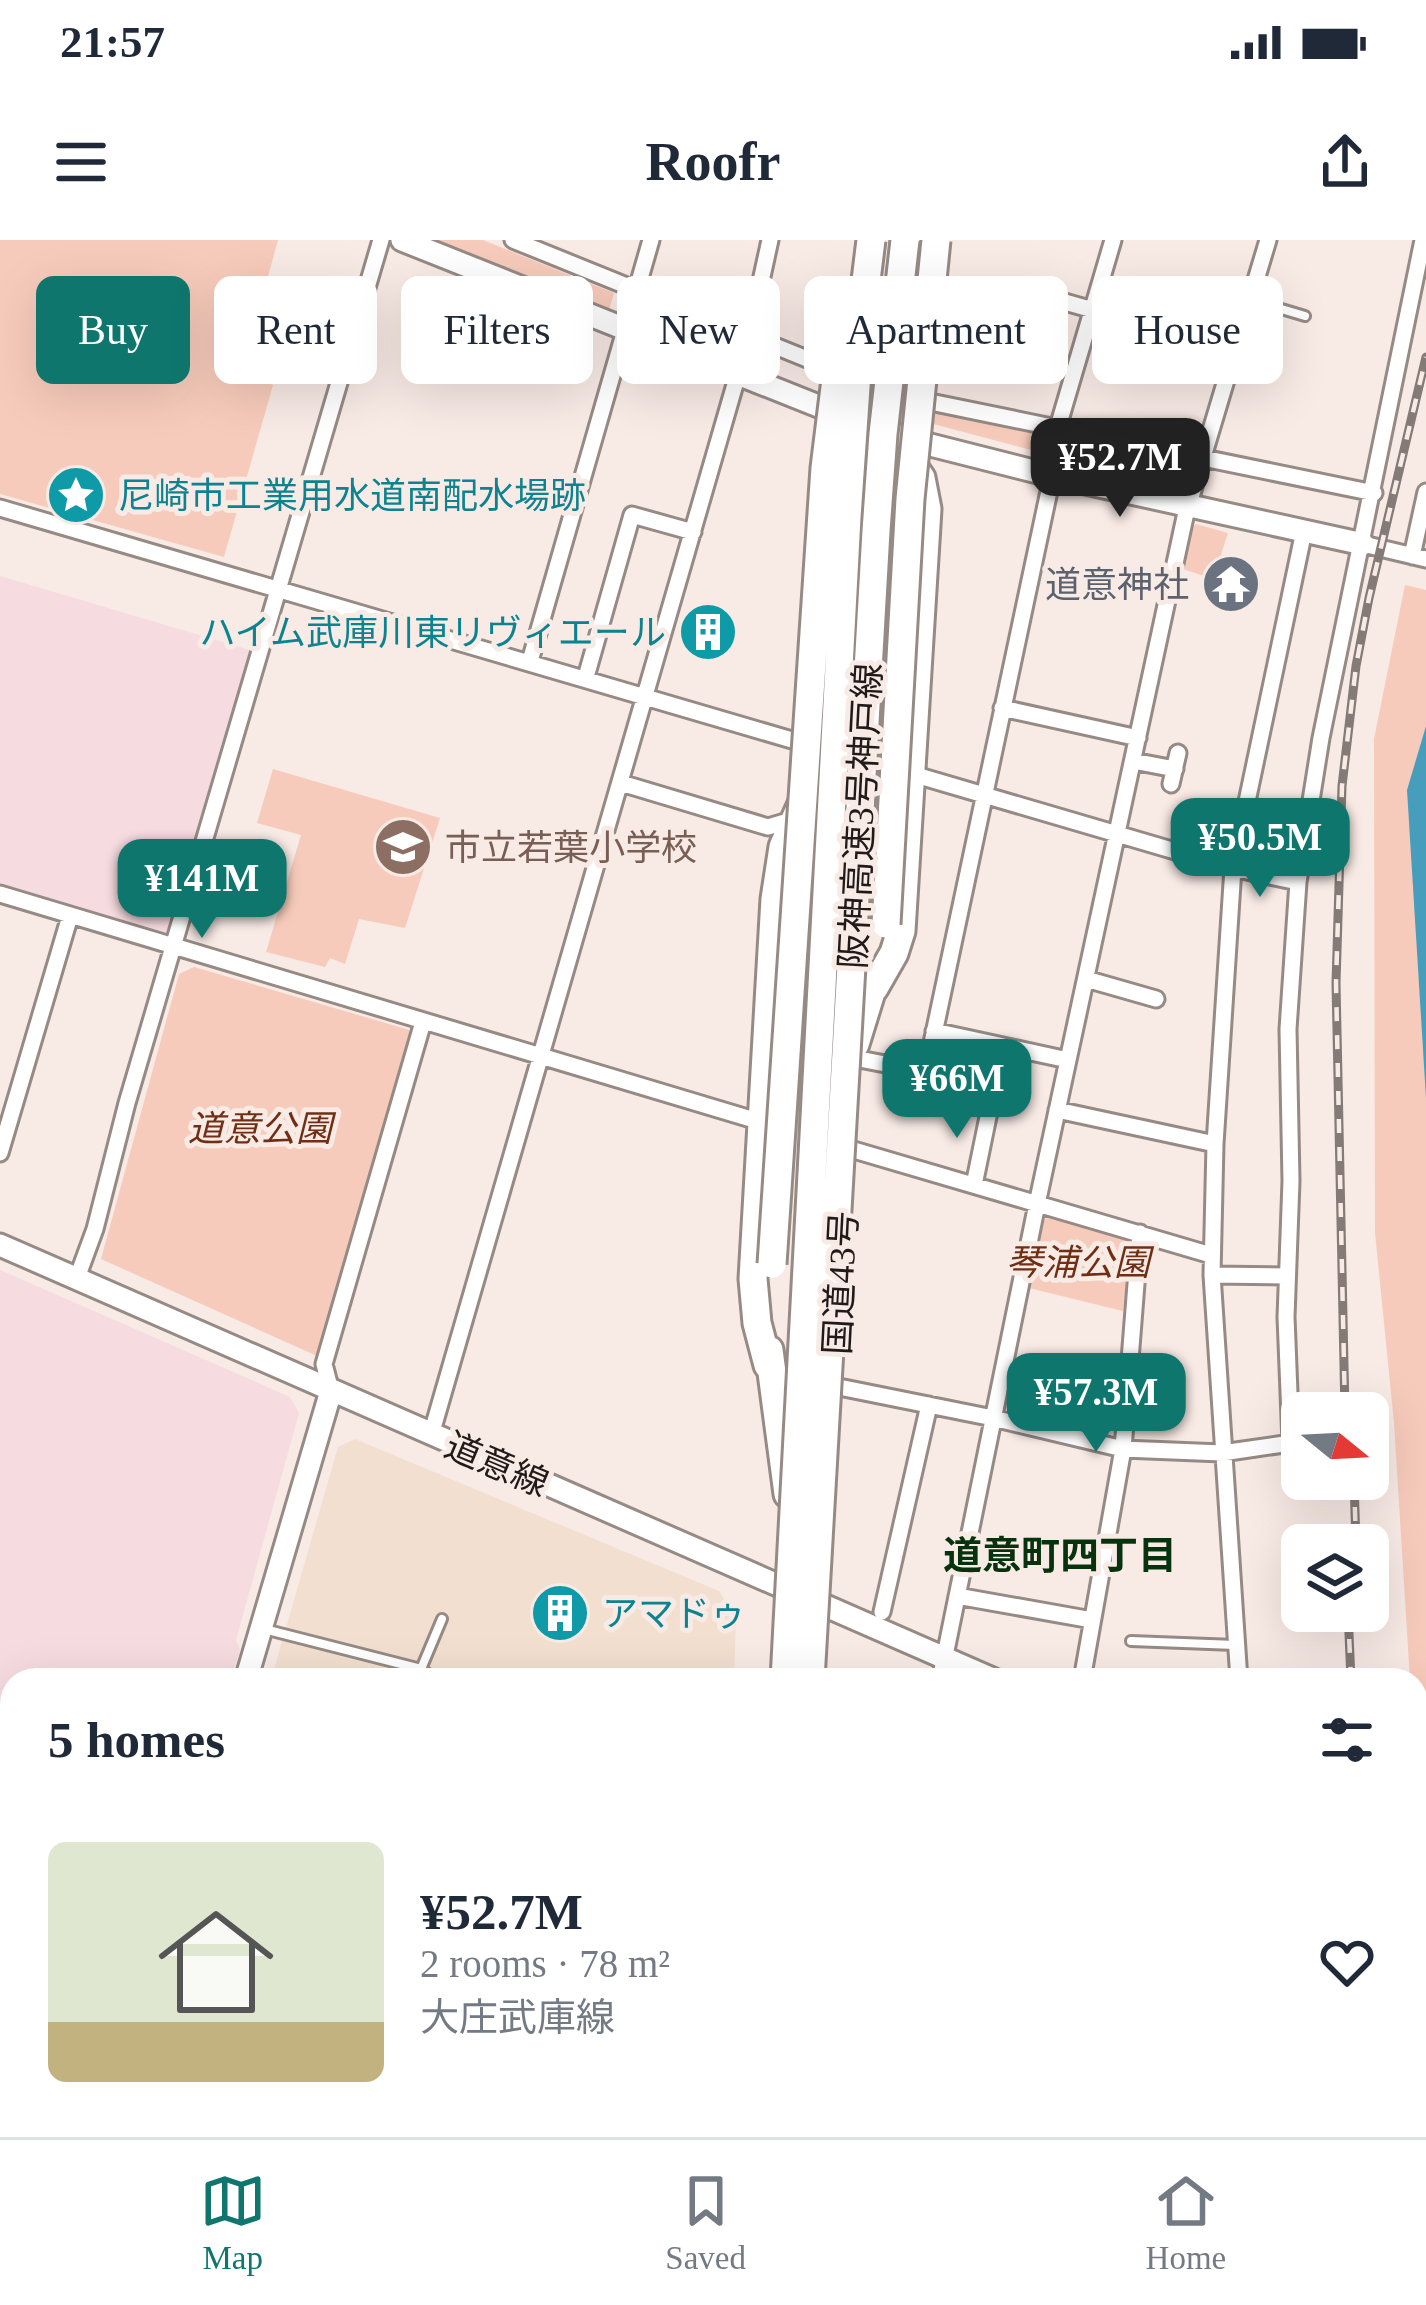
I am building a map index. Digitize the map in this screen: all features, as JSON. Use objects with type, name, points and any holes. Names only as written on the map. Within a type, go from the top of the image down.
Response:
[{"type":"highway","name":"国道43号","points":[[862,276],[866,240]]},
{"type":"highway","points":[[768,1365],[796,859],[825,468],[846,300],[866,240]]},
{"type":"highway","name":"阪神高速3号神戸線","points":[[782,1668],[866,240]]},
{"type":"highway","name":"国道43号","points":[[815,1668],[891,435],[909,240]]},
{"type":"highway","name":"阪神高速3号神戸線","points":[[815,1668],[876,531],[887,388],[909,240]]},
{"type":"highway","points":[[855,1051],[886,924],[910,500],[936,240]]},
{"type":"highway","name":"国道43号","points":[[781,1668],[822,811],[848,384]]},
{"type":"highway","points":[[874,988],[901,931],[927,509],[921,478],[891,435]]},
{"type":"highway","points":[[788,1494],[753,1279],[761,1122],[775,898],[783,847],[826,750]]},
{"type":"street","points":[[77,1279],[381,240]]},
{"type":"street","points":[[402,240],[617,326]]},
{"type":"street","points":[[513,240],[617,282]]},
{"type":"street","points":[[641,276],[651,240]]},
{"type":"street","points":[[762,276],[770,240]]},
{"type":"street","points":[[1257,276],[1268,240]]},
{"type":"street","points":[[834,1386],[1123,1449],[1222,1453],[1291,1443],[1286,1276],[1292,1181],[1288,1029],[1298,882],[1317,761],[1423,240]]},
{"type":"street","points":[[1100,276],[1108,241]]},
{"type":"street","points":[[855,1051],[911,1069],[929,1057],[1049,491],[1058,427],[1092,313]]},
{"type":"street","points":[[530,661],[617,354]]},
{"type":"street","points":[[431,1435],[734,384]]},
{"type":"street","points":[[760,384],[891,435],[1049,476],[1419,557],[1426,492]]},
{"type":"street","points":[[869,384],[896,395],[1374,493]]},
{"type":"street","points":[[943,1668],[1185,517],[1226,384]]},
{"type":"street","points":[[0,508],[826,750]]},
{"type":"street","points":[[586,677],[632,514],[693,532]]},
{"type":"street","points":[[1238,1668],[1211,1255],[1215,1144],[1233,868],[1304,531]]},
{"type":"street","points":[[1002,708],[1138,738]]},
{"type":"street","points":[[1133,760],[1175,769]]},
{"type":"street","points":[[909,773],[1233,868],[1298,882]]},
{"type":"street","points":[[621,783],[768,827],[822,811]]},
{"type":"street","points":[[0,894],[761,1122]]},
{"type":"street","points":[[0,1153],[70,916]]},
{"type":"street","points":[[1086,979],[1156,999]]},
{"type":"street","points":[[249,1668],[331,1391],[324,1364],[423,1022]]},
{"type":"street","points":[[934,1031],[1068,1060]]},
{"type":"street","points":[[974,1185],[990,1107]]},
{"type":"street","points":[[1057,1110],[1215,1144]]},
{"type":"street","points":[[848,1148],[1211,1255]]},
{"type":"street","points":[[1084,1668],[1123,1449],[1140,1233]]},
{"type":"street","name":"道意線","points":[[0,1245],[822,1604],[941,1668]]},
{"type":"street","points":[[1212,1275],[1286,1276]]},
{"type":"street","points":[[1056,1432],[1066,1379]]},
{"type":"street","points":[[882,1612],[929,1405]]},
{"type":"street","points":[[957,1596],[1092,1620]]},
{"type":"lane","points":[[1283,310],[1305,316]]},
{"type":"lane","points":[[422,1668],[442,1619]]},
{"type":"lane","points":[[261,1628],[413,1668]]},
{"type":"lane","points":[[1131,1641],[1237,1645]]},
{"type":"shaded area","points":[[0,576],[253,651],[173,926],[164,933],[0,885]]},
{"type":"shaded area","points":[[0,1270],[290,1397],[299,1413],[236,1640],[240,1650],[235,1668],[0,1668]]},
{"type":"shaded area","name":"アマドゥ","points":[[355,1439],[719,1591],[736,1617],[734,1668],[274,1668],[338,1447]]},
{"type":"green space","points":[[0,240],[278,240],[268,276],[214,276],[214,384],[273,385],[224,557],[0,494]]},
{"type":"green space","points":[[434,240],[483,240],[572,276],[519,276]]},
{"type":"green space","points":[[593,285],[614,293],[608,314],[593,308]]},
{"type":"green space","points":[[923,407],[1046,433],[1035,451],[922,421]]},
{"type":"green space","points":[[1196,524],[1228,533],[1213,579],[1183,569]]},
{"type":"green space","points":[[1405,585],[1426,590],[1426,1668],[1409,1668],[1394,1423],[1375,1233],[1374,739]]},
{"type":"green space","points":[[273,769],[440,818],[405,928],[359,919],[345,964],[330,958],[325,967],[266,952],[301,835],[257,823]]},
{"type":"green space","name":"道意公園","points":[[194,967],[413,1031],[317,1356],[101,1259],[179,974]]},
{"type":"green space","name":"琴浦公園","points":[[1051,1216],[1125,1237],[1130,1245],[1123,1311],[1029,1288],[1042,1221]]},
{"type":"water","points":[[1426,726],[1426,1098],[1407,790]]},
{"type":"railway","points":[[1345,1392],[1336,983],[1342,786],[1369,598],[1426,357]]},
{"type":"railway","points":[[1355,1500],[1355,1524]]},
{"type":"railway","points":[[1349,1632],[1350,1668]]},
{"type":"place","name":"尼崎市工業用水道南配水場跡","points":[[76,495]]},
{"type":"place","name":"道意神社","points":[[1231,584]]},
{"type":"place","name":"ハイム武庫川東リヴィエール","points":[[708,632]]},
{"type":"place","name":"市立若葉小学校","points":[[403,847]]},
{"type":"place","name":"アマドゥ","points":[[560,1613]]},
{"type":"district","name":"道意町四丁目","points":[[1060,1555]]}]
